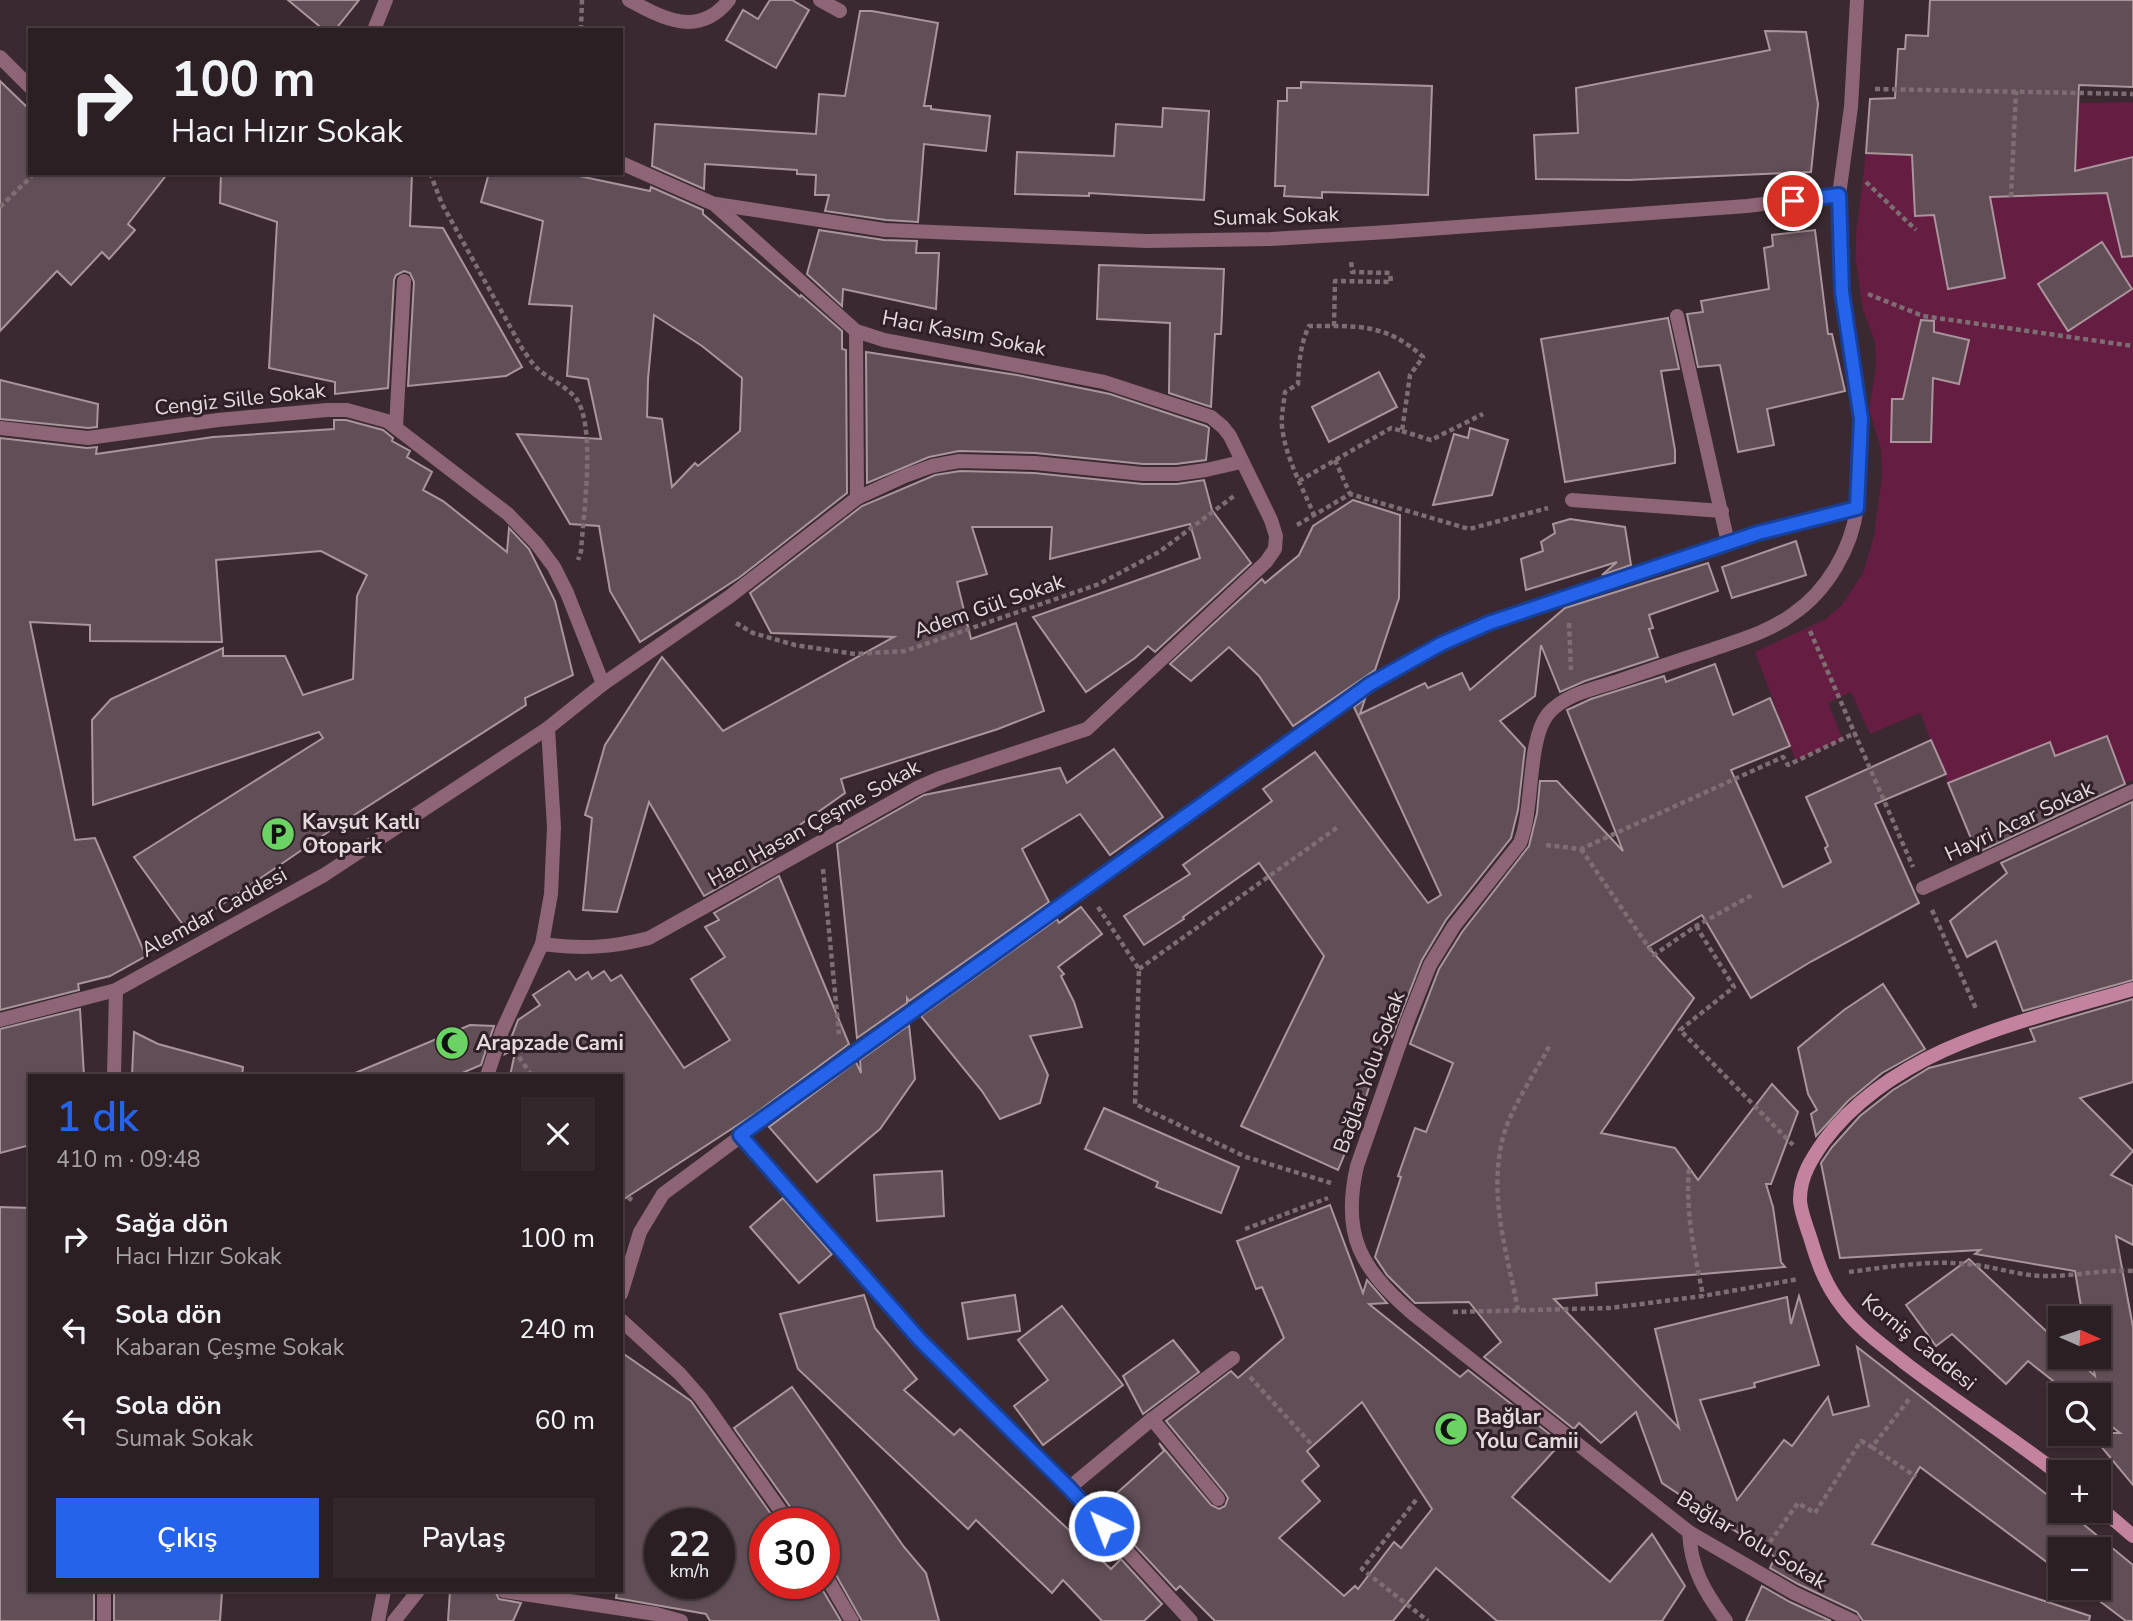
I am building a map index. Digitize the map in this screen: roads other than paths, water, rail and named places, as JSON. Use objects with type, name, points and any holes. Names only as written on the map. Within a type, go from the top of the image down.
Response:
[{"type":"main road","name":"Korniş Caddesi","points":[[2048,1466],[1870,1335],[1842,1307],[1822,1275],[1800,1200],[1803,1175],[1840,1120],[1904,1071],[1987,1034],[2133,989]]},
{"type":"main road","points":[[2111,1517],[2133,1536]]},
{"type":"street","points":[[375,28],[386,0]]},
{"type":"street","points":[[629,0],[675,21],[695,22],[712,18],[729,0]]},
{"type":"street","points":[[820,0],[840,11]]},
{"type":"street","name":"Bağlar Yolu Sokak","points":[[1853,1621],[1794,1592],[1689,1532],[1412,1312],[1386,1290],[1363,1258],[1354,1235],[1351,1212],[1357,1166],[1430,965],[1454,926],[1520,843],[1527,827],[1540,729],[1548,714],[1576,695],[1756,635],[1800,608],[1829,577],[1846,547],[1856,522],[1861,419],[1842,282],[1839,195],[1853,88],[1857,0]]},
{"type":"street","points":[[0,57],[28,85]]},
{"type":"street","name":"Hacı Kasım Sokak","points":[[623,164],[714,204],[856,331],[884,340],[1104,382],[1191,409],[1211,417],[1223,427],[1241,462]]},
{"type":"street","name":"Sumak Sokak","points":[[714,204],[885,230],[1161,240],[1271,239],[1388,232],[1747,206],[1839,195]]},
{"type":"street","points":[[396,427],[404,281]]},
{"type":"street","points":[[1677,316],[1728,543]]},
{"type":"street","points":[[856,331],[857,498]]},
{"type":"street","name":"Cengiz Sille Sokak","points":[[0,428],[88,438],[218,420],[327,410],[347,410],[387,421],[508,514],[536,543],[554,567],[567,593],[603,684]]},
{"type":"street","name":"Alemdar Caddesi","points":[[0,1020],[116,990],[324,875],[548,728],[603,684],[715,607],[857,498],[932,466],[959,461],[1035,463],[1143,474],[1177,474],[1241,462]]},
{"type":"street","name":"Hacı Hasan Çeşme Sokak","points":[[542,944],[579,949],[617,947],[649,938],[895,799],[940,778],[1087,729],[1266,562],[1275,549],[1276,537],[1271,520],[1241,462]]},
{"type":"street","points":[[1572,500],[1721,511]]},
{"type":"street","points":[[623,1287],[640,1232],[663,1194],[842,1061],[1370,684],[1441,644],[1489,623],[1728,543],[1857,508]]},
{"type":"street","points":[[488,1074],[502,1031],[542,944],[551,894],[554,860],[548,728]]},
{"type":"street","name":"Hayri Acar Sokak","points":[[1923,888],[2133,791]]},
{"type":"street","points":[[114,1074],[116,990]]},
{"type":"street","points":[[740,1135],[920,1340],[1069,1488],[1191,1621]]},
{"type":"street","points":[[623,1322],[680,1374],[701,1398],[779,1508]]},
{"type":"street","points":[[1069,1488],[1152,1419],[1233,1358]]},
{"type":"street","points":[[1152,1419],[1218,1499]]},
{"type":"street","points":[[1689,1532],[1693,1562],[1699,1578],[1726,1621]]},
{"type":"street","points":[[104,1592],[104,1621]]},
{"type":"street","points":[[378,1621],[384,1592]]},
{"type":"street","points":[[394,1621],[417,1592]]},
{"type":"street","points":[[511,1592],[656,1614],[681,1621]]},
{"type":"street","points":[[839,1599],[852,1621]]},
{"type":"place","name":"Kavşut Katlı Otopark","points":[[278,834]]},
{"type":"place","name":"Arapzade Cami","points":[[452,1043]]},
{"type":"place","name":"Bağlar Yolu Camii","points":[[1451,1429]]}]
